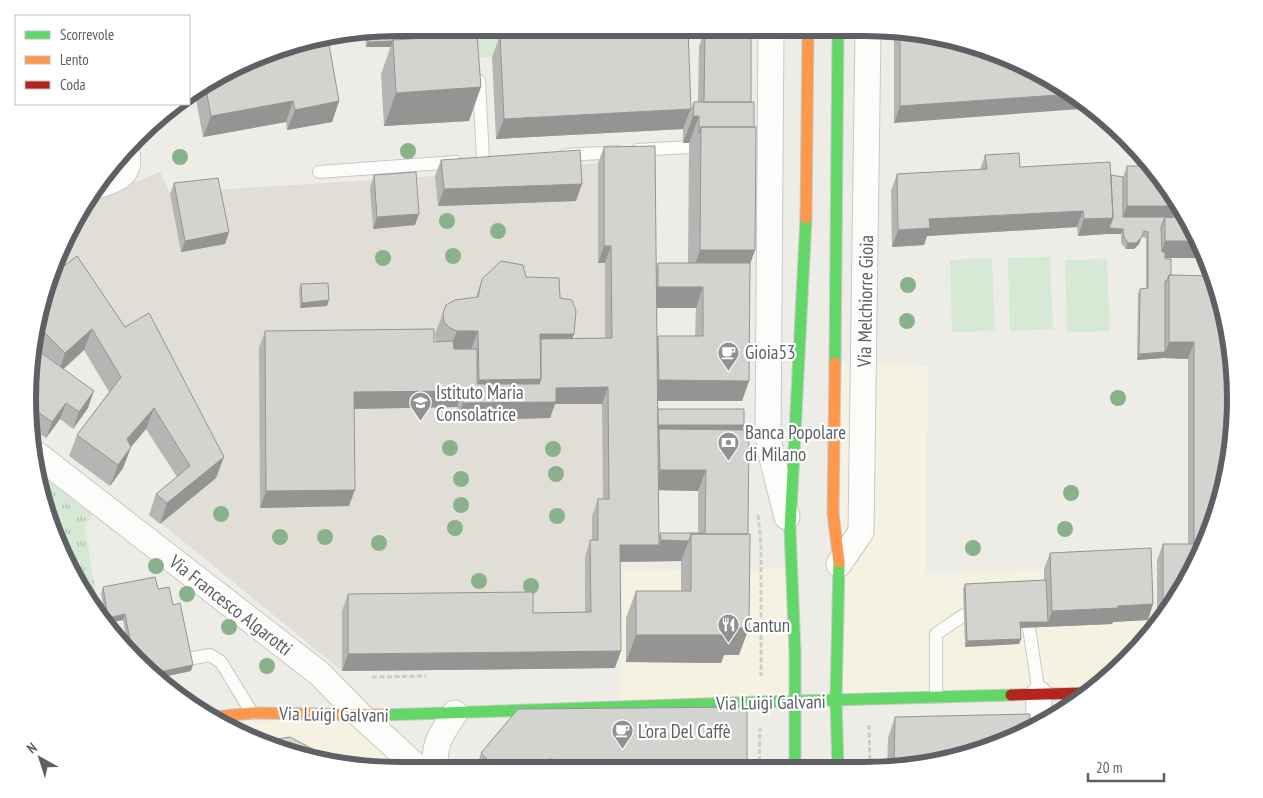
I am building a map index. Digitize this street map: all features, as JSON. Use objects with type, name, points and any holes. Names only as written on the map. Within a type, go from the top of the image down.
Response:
[{"type":"main road","points":[[795,762],[796,702],[790,530],[806,224],[808,36]]},
{"type":"main road","name":"Via Melchiorre Gioia","points":[[838,36],[833,513],[839,564],[836,701],[838,762]]},
{"type":"main road","name":"Via Luigi Galvani","points":[[224,716],[252,713],[361,716],[1077,693]]},
{"type":"street","points":[[772,36],[766,146],[768,435],[790,530]]},
{"type":"street","name":"Via Melchiorre Gioia","points":[[839,564],[861,532],[868,36]]},
{"type":"street","points":[[109,181],[121,176],[126,169],[128,158]]},
{"type":"street","name":"Via Francesco Algarotti","points":[[41,456],[320,674],[361,716],[411,762]]},
{"type":"street","points":[[1039,694],[1039,716]]},
{"type":"street","points":[[435,762],[436,745],[455,713]]},
{"type":"lane","points":[[319,172],[478,160],[479,81]]},
{"type":"lane","points":[[552,156],[689,148]]},
{"type":"lane","points":[[936,697],[936,634],[964,615]]},
{"type":"lane","points":[[1030,628],[1039,694]]},
{"type":"lane","points":[[188,659],[210,655],[221,662],[252,713]]},
{"type":"path","points":[[758,506],[762,544],[761,658]]},
{"type":"path","points":[[372,677],[426,676]]},
{"type":"path","points":[[758,762],[760,738]]},
{"type":"path","points":[[870,738],[870,762]]},
{"type":"shaded area","name":"Istituto Maria Consolatrice","points":[[598,163],[649,163],[653,561],[614,562],[615,668],[342,671],[161,523],[216,478],[118,348],[62,266],[96,198],[160,172],[170,194]]},
{"type":"shaded area","points":[[838,363],[928,366],[925,575],[1145,565],[1148,625],[1121,656],[1082,689],[840,698]]},
{"type":"shaded area","points":[[788,568],[794,699],[620,702],[623,571]]},
{"type":"shaded area","points":[[361,716],[406,762],[352,759],[328,755],[282,742],[238,723]]},
{"type":"green space","points":[[448,36],[656,36],[656,49],[465,58],[449,44]]},
{"type":"green space","points":[[1050,257],[1053,329],[1010,331],[1008,258]]},
{"type":"green space","points":[[992,258],[995,331],[952,332],[950,260]]},
{"type":"green space","points":[[1107,259],[1110,331],[1067,332],[1065,260]]},
{"type":"green space","points":[[48,480],[93,513],[85,526],[97,601],[64,538],[46,482]]},
{"type":"building","points":[[393,36],[393,41],[368,42],[368,38]]},
{"type":"building","points":[[428,36],[451,37],[428,38]]},
{"type":"building","points":[[477,36],[481,87],[396,93],[393,40]]},
{"type":"building","points":[[500,36],[688,36],[691,109],[504,119]]},
{"type":"building","points":[[705,36],[751,36],[751,102],[704,102]]},
{"type":"building","points":[[900,38],[935,43],[981,56],[1024,74],[1062,95],[900,106]]},
{"type":"building","points":[[329,43],[339,101],[295,110],[293,101],[211,116],[206,92],[260,64]]},
{"type":"building","points":[[694,102],[754,102],[754,127],[701,127],[699,133],[699,116],[693,116]]},
{"type":"building","points":[[701,127],[756,127],[755,250],[700,250]]},
{"type":"building","points":[[655,146],[659,545],[620,545],[621,651],[348,654],[348,594],[533,592],[533,613],[591,612],[590,540],[598,540],[598,499],[609,499],[608,387],[556,388],[556,402],[463,403],[463,391],[354,392],[355,490],[266,491],[265,331],[434,329],[434,342],[453,341],[454,349],[477,349],[477,384],[539,384],[541,379],[541,339],[612,338],[611,246],[604,246],[604,147]]},
{"type":"building","points":[[580,150],[582,184],[444,189],[441,160]]},
{"type":"building","points":[[1019,153],[1020,167],[1110,162],[1113,218],[1084,219],[1083,211],[929,219],[930,228],[898,230],[897,174],[987,169],[985,155]]},
{"type":"building","points":[[1127,166],[1142,166],[1171,206],[1127,206]]},
{"type":"building","points":[[416,172],[419,214],[377,217],[374,175]]},
{"type":"building","points":[[1111,175],[1123,177],[1123,217],[1165,217],[1161,227],[1162,252],[1165,252],[1165,259],[1171,259],[1171,275],[1165,281],[1165,352],[1139,354],[1140,289],[1148,288],[1148,232],[1144,231],[1136,243],[1128,243],[1124,237],[1123,229],[1109,228],[1113,218]]},
{"type":"building","points":[[218,178],[229,232],[185,241],[174,183]]},
{"type":"building","points":[[1165,217],[1177,217],[1190,241],[1165,241]]},
{"type":"building","points":[[77,256],[125,327],[149,313],[224,457],[167,503],[156,494],[190,466],[154,408],[127,439],[131,447],[118,465],[77,435],[121,377],[92,329],[65,353],[43,331],[61,268]]},
{"type":"building","points":[[501,261],[523,265],[526,277],[559,278],[560,298],[572,300],[576,311],[574,334],[540,334],[541,379],[479,380],[478,331],[457,331],[450,328],[444,322],[443,313],[446,305],[455,300],[478,297],[482,279]]},
{"type":"building","points":[[658,263],[750,263],[749,381],[659,380],[658,336],[703,336],[703,287],[658,287]]},
{"type":"building","points":[[1169,275],[1205,276],[1220,328],[1224,352],[1227,399],[1224,446],[1214,493],[1199,538],[1163,605],[1163,544],[1194,544],[1194,342],[1169,342]]},
{"type":"building","points":[[328,283],[329,300],[302,303],[301,284]]},
{"type":"building","points":[[39,351],[94,391],[79,412],[66,403],[52,422],[37,411]]},
{"type":"building","points":[[658,409],[744,409],[744,425],[658,425]]},
{"type":"building","points":[[659,429],[749,430],[748,534],[691,534],[689,541],[661,540],[660,533],[705,533],[706,470],[660,470]]},
{"type":"building","points":[[691,534],[750,534],[749,628],[731,628],[731,635],[636,635],[636,591],[691,591]]},
{"type":"building","points":[[1151,548],[1153,604],[1118,606],[1118,608],[1052,611],[1050,553]]},
{"type":"building","points":[[155,577],[158,589],[169,587],[173,605],[180,603],[193,665],[160,672],[131,643],[125,614],[109,618],[108,615],[103,587]]},
{"type":"building","points":[[1046,580],[1048,622],[1020,622],[1021,639],[967,641],[965,584]]},
{"type":"building","points":[[747,707],[747,762],[596,762],[549,759],[544,762],[490,762],[481,753],[518,709]]},
{"type":"building","points":[[1030,714],[1030,721],[1003,734],[958,749],[935,755],[894,760],[895,717]]},
{"type":"building","points":[[290,737],[320,753],[305,749],[275,739]]},
{"type":"traffic: fast","points":[[835,363],[838,36]]},
{"type":"traffic: fast","points":[[795,762],[795,652],[790,530],[806,218]]},
{"type":"traffic: fast","points":[[838,762],[836,701],[839,562]]},
{"type":"traffic: fast","points":[[384,715],[1011,695]]},
{"type":"traffic: slow","points":[[806,218],[808,36]]},
{"type":"traffic: slow","points":[[835,363],[833,513],[839,562]]},
{"type":"traffic: slow","points":[[224,716],[252,713],[384,715]]},
{"type":"traffic: jam","points":[[1011,695],[1076,693]]},
{"type":"place","name":"Gioia53","points":[[729,371]]},
{"type":"place","name":"Istituto Maria Consolatrice","points":[[420,422]]},
{"type":"place","name":"Banca Popolare di Milano","points":[[729,462]]},
{"type":"place","name":"Cantun","points":[[728,644]]},
{"type":"place","name":"L'ora Del Caffè","points":[[622,750]]}]
